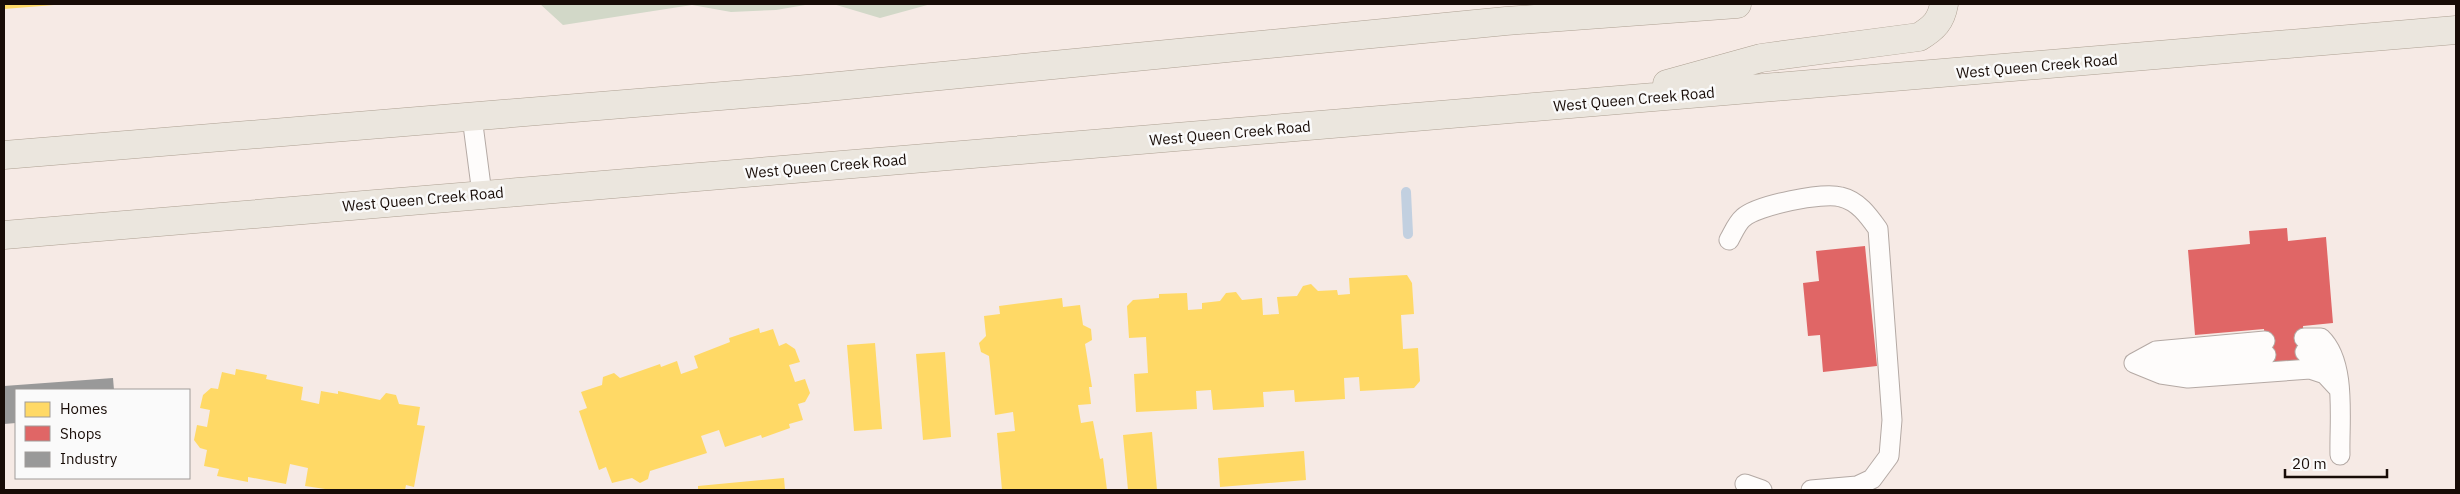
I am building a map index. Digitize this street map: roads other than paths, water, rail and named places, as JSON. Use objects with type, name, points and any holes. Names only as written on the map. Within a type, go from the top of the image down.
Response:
[{"type":"main road","points":[[4,155],[807,89],[1506,21],[1737,4]]},
{"type":"main road","points":[[1603,102],[1761,58],[1919,37],[1934,28],[1942,14],[1944,4]]},
{"type":"main road","name":"West Queen Creek Road","points":[[4,235],[2456,30]]},
{"type":"lane","points":[[472,117],[482,194]]},
{"type":"lane","points":[[1729,240],[1743,218],[1761,208],[1804,198],[1840,196],[1864,210],[1878,229],[1892,420],[1889,456],[1872,479],[1857,486],[1811,490]]},
{"type":"lane","points":[[2304,345],[2322,338],[2331,348],[2337,368],[2340,455]]},
{"type":"lane","points":[[2266,348],[2156,350],[2134,363],[2161,374],[2188,378],[2310,369],[2325,374],[2338,388]]},
{"type":"waterway","points":[[1406,192],[1408,234]]}]
